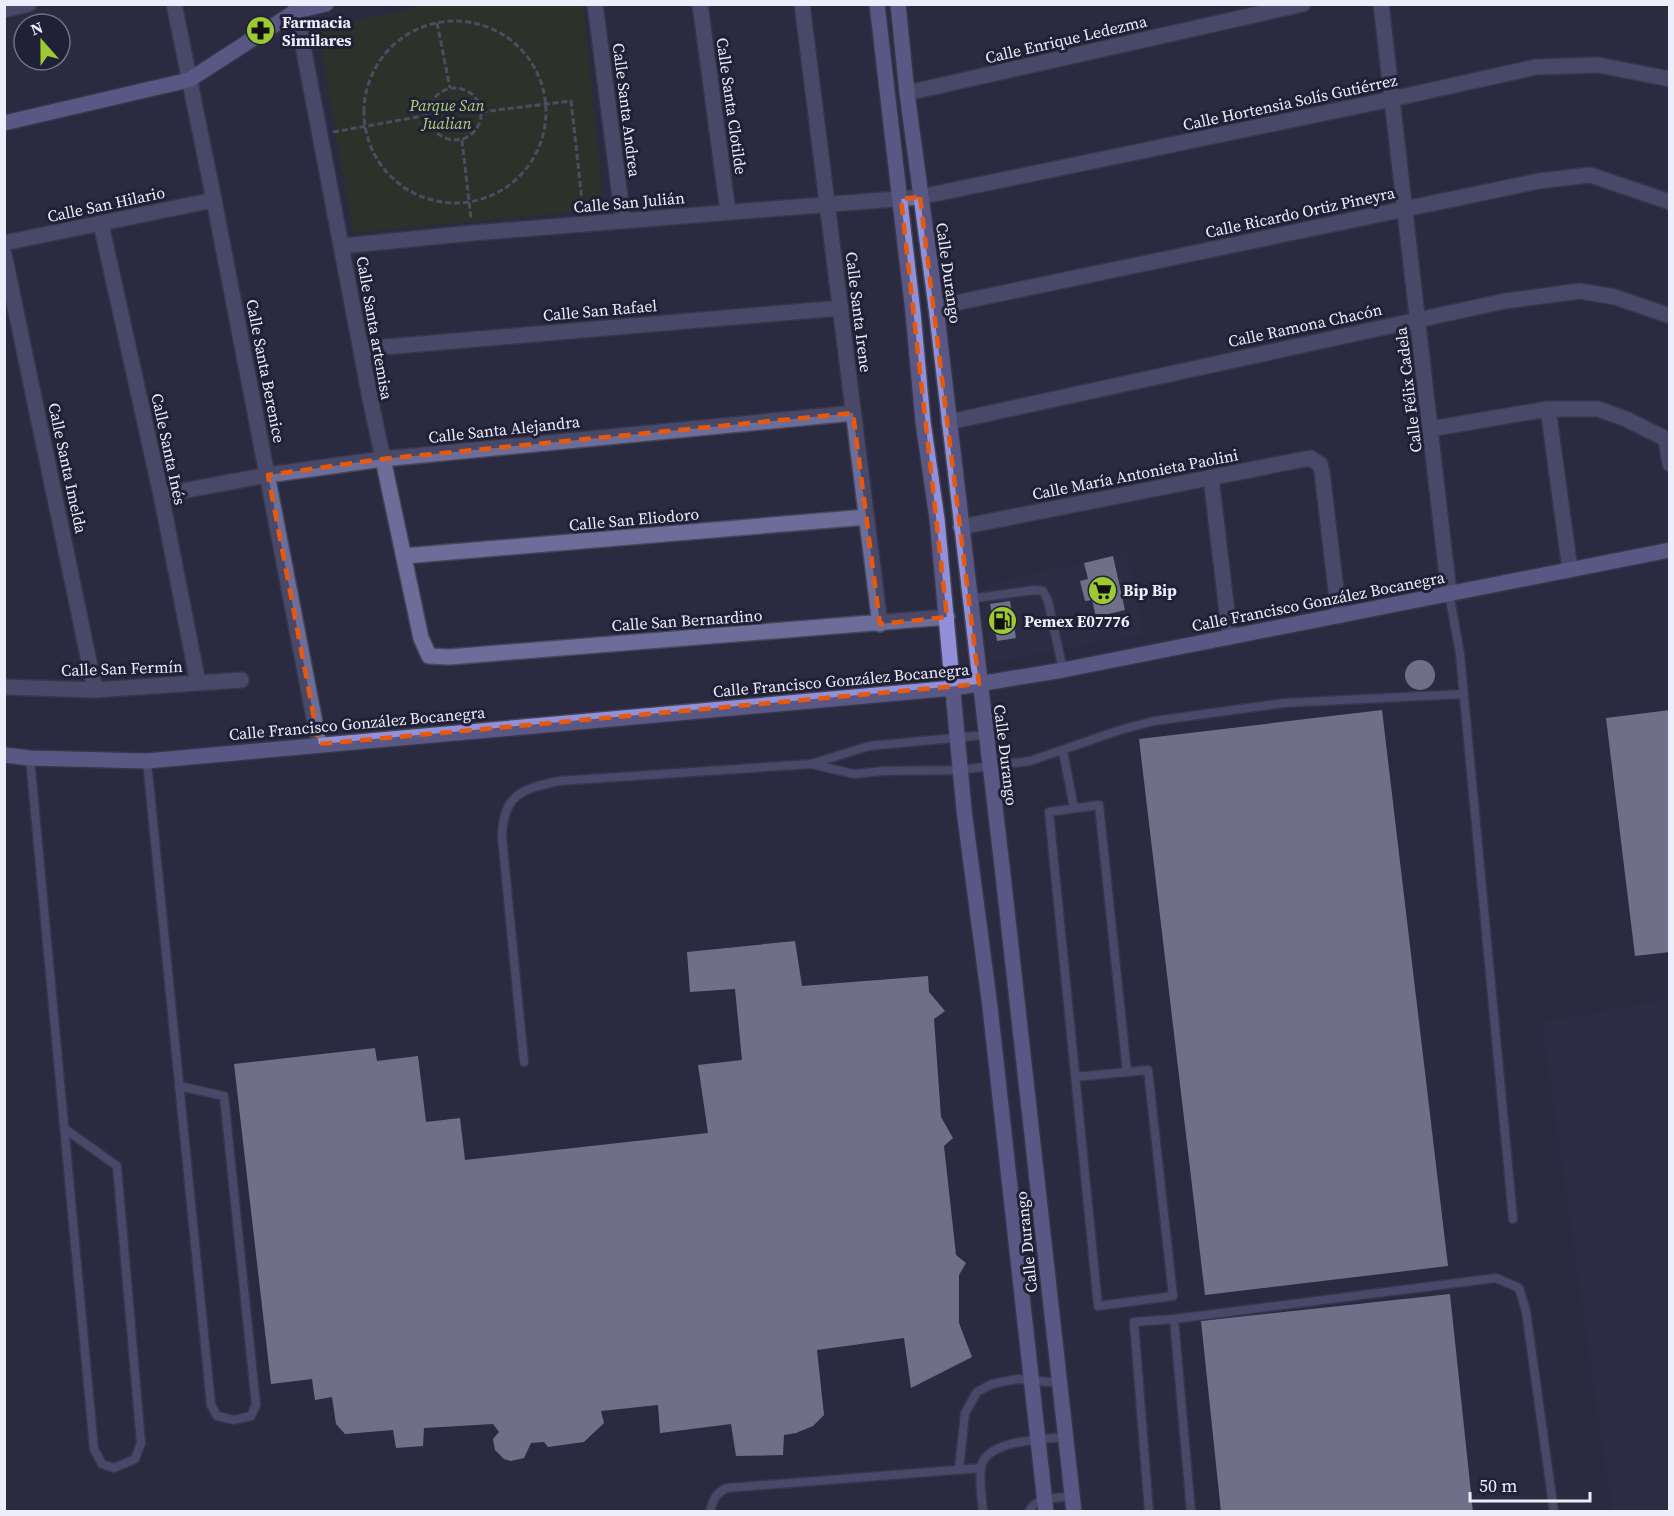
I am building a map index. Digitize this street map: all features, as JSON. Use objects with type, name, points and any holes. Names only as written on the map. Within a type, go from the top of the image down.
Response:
[{"type":"main road","points":[[4,123],[189,80],[295,8],[326,4]]},
{"type":"main road","name":"Calle Durango","points":[[877,4],[947,617],[960,770],[990,1007],[1030,1380],[1046,1505]]},
{"type":"main road","name":"Calle Durango","points":[[898,4],[920,197],[936,307],[1074,1512]]},
{"type":"main road","name":"Calle Francisco González Bocanegra","points":[[4,755],[30,758],[147,761],[954,688],[1063,670],[1670,550]]},
{"type":"street","points":[[4,10],[29,4]]},
{"type":"street","name":"Calle Santa Berenice","points":[[174,4],[319,744]]},
{"type":"street","name":"Calle Santa Andrea","points":[[595,4],[623,220]]},
{"type":"street","name":"Calle Santa Clotilde","points":[[700,4],[728,212]]},
{"type":"street","name":"Calle Santa Irene","points":[[802,4],[880,624]]},
{"type":"street","name":"Calle Enrique Ledezma","points":[[907,93],[1304,4]]},
{"type":"street","name":"Calle Félix Cadela","points":[[1382,4],[1449,593]]},
{"type":"street","name":"Calle Santa artemisa","points":[[295,8],[382,459],[421,638],[429,656]]},
{"type":"street","name":"Calle Hortensia Solís Gutiérrez","points":[[920,197],[1536,67],[1598,65],[1670,79]]},
{"type":"street","name":"Calle Ricardo Ortiz Pineyra","points":[[936,307],[1539,181],[1590,175],[1670,201]]},
{"type":"street","name":"Calle San Julián","points":[[342,246],[473,232],[920,197]]},
{"type":"street","name":"Calle San Hilario","points":[[4,243],[214,200]]},
{"type":"street","name":"Calle Santa Inés","points":[[101,224],[161,495],[198,683]]},
{"type":"street","name":"Calle Santa Imelda","points":[[4,254],[95,690]]},
{"type":"street","name":"Calle Ramona Chacón","points":[[949,422],[1505,301],[1580,291],[1616,297],[1670,316]]},
{"type":"street","name":"Calle San Rafael","points":[[362,348],[841,308]]},
{"type":"street","points":[[1548,409],[1570,570]]},
{"type":"street","points":[[1431,429],[1548,409],[1598,410],[1626,419],[1668,441],[1670,464]]},
{"type":"street","name":"Calle Santa Alejandra","points":[[161,495],[268,475],[382,459],[853,413]]},
{"type":"street","name":"Calle María Antonieta Paolini","points":[[961,527],[1303,459],[1316,460],[1322,472],[1339,615]]},
{"type":"street","points":[[1211,478],[1230,637]]},
{"type":"street","name":"Calle San Eliodoro","points":[[404,556],[867,517]]},
{"type":"street","name":"Calle San Bernardino","points":[[429,656],[449,657],[947,617]]},
{"type":"street","name":"Calle San Fermín","points":[[4,687],[95,690],[241,680]]},
{"type":"lane","points":[[969,599],[1034,590],[1043,591],[1048,601],[1063,670]]},
{"type":"lane","points":[[1449,593],[1460,654],[1513,1219]]},
{"type":"lane","points":[[811,764],[854,774],[883,771],[960,770],[1030,761],[1154,721],[1284,703],[1463,694]]},
{"type":"lane","points":[[525,1062],[502,837],[502,823],[516,795],[530,787],[559,781],[811,764],[869,746],[985,735]]},
{"type":"lane","points":[[1063,751],[1074,808]]},
{"type":"lane","points":[[30,758],[94,1449],[102,1464],[114,1468],[135,1460],[141,1443],[117,1166],[65,1129]]},
{"type":"lane","points":[[147,761],[210,1405],[218,1416],[234,1420],[251,1416],[256,1405],[224,1096],[179,1086]]},
{"type":"lane","points":[[1075,1077],[1148,1070],[1173,1296],[1098,1306],[1075,1077],[1049,812],[1074,808],[1099,806],[1127,1072]]},
{"type":"lane","points":[[1149,1512],[1134,1322],[1174,1319],[1496,1278],[1519,1288],[1526,1311],[1554,1512]]},
{"type":"lane","points":[[1174,1319],[1191,1512]]},
{"type":"lane","points":[[958,1469],[966,1413],[977,1392],[992,1384],[1017,1379],[1060,1383]]},
{"type":"lane","points":[[983,1512],[981,1467],[984,1458],[993,1450],[1038,1440],[1065,1437]]},
{"type":"lane","points":[[710,1512],[713,1499],[727,1488],[981,1467]]},
{"type":"lane","points":[[1029,1512],[1033,1504],[1046,1505],[1072,1496]]},
{"type":"path","points":[[456,21],[475,23],[510,39],[524,52],[535,68],[543,86],[547,104],[545,127],[539,149],[527,168],[511,184],[491,196],[470,202],[449,203],[429,200],[401,186],[380,164],[370,146],[365,126],[365,99],[373,72],[389,50],[411,33],[437,23],[456,21]]},
{"type":"path","points":[[437,23],[450,88]]},
{"type":"path","points":[[450,88],[459,88],[475,96],[482,112],[477,130],[462,140],[454,141],[439,135],[430,123],[432,101],[437,95],[450,88]]},
{"type":"path","points":[[482,112],[571,101],[584,213]]},
{"type":"path","points":[[320,134],[429,115]]},
{"type":"path","points":[[462,140],[473,232]]},
{"type":"highlighted area","points":[[920,197],[979,684],[319,744],[268,475],[382,459],[853,413],[880,624],[947,617],[901,199]]},
{"type":"shaded area","points":[[1126,552],[1144,634],[990,663],[982,586]]},
{"type":"shaded area","points":[[1669,999],[1669,1511],[1612,1511],[1542,1022]]},
{"type":"green space","name":"Parque San Jualian","points":[[430,4],[583,5],[604,209],[353,233],[318,30]]},
{"type":"building","name":"Bip Bip","points":[[1113,556],[1125,610],[1096,617],[1092,600],[1085,601],[1080,581],[1088,579],[1084,563]]},
{"type":"building","name":"Pemex E07776","points":[[1010,601],[1016,638],[997,641],[990,604]]},
{"type":"building","points":[[1420,660],[1431,664],[1435,675],[1431,686],[1420,690],[1409,686],[1405,675],[1409,664]]},
{"type":"building","points":[[1382,710],[1448,1266],[1205,1295],[1139,739]]},
{"type":"building","points":[[1670,710],[1670,952],[1635,956],[1606,718]]},
{"type":"building","points":[[795,941],[802,986],[928,976],[929,992],[945,1011],[934,1019],[941,1117],[953,1138],[944,1146],[956,1255],[966,1263],[959,1275],[959,1323],[972,1357],[911,1388],[904,1338],[817,1350],[824,1415],[813,1426],[784,1435],[783,1455],[736,1456],[731,1424],[660,1433],[658,1405],[601,1411],[604,1423],[584,1442],[548,1447],[544,1442],[531,1443],[524,1458],[511,1461],[504,1459],[495,1450],[493,1439],[499,1432],[493,1424],[424,1428],[423,1446],[396,1448],[393,1430],[345,1434],[336,1424],[332,1397],[315,1400],[312,1379],[271,1384],[234,1064],[375,1048],[377,1061],[418,1056],[426,1122],[460,1118],[465,1160],[708,1133],[698,1065],[742,1060],[735,989],[690,992],[687,952]]},
{"type":"building","points":[[1450,1294],[1473,1512],[1221,1512],[1201,1321]]},
{"type":"place","name":"Farmacia Similares","points":[[261,31]]},
{"type":"place","name":"Bip Bip","points":[[1102,590]]},
{"type":"place","name":"Pemex E07776","points":[[1003,621]]}]
